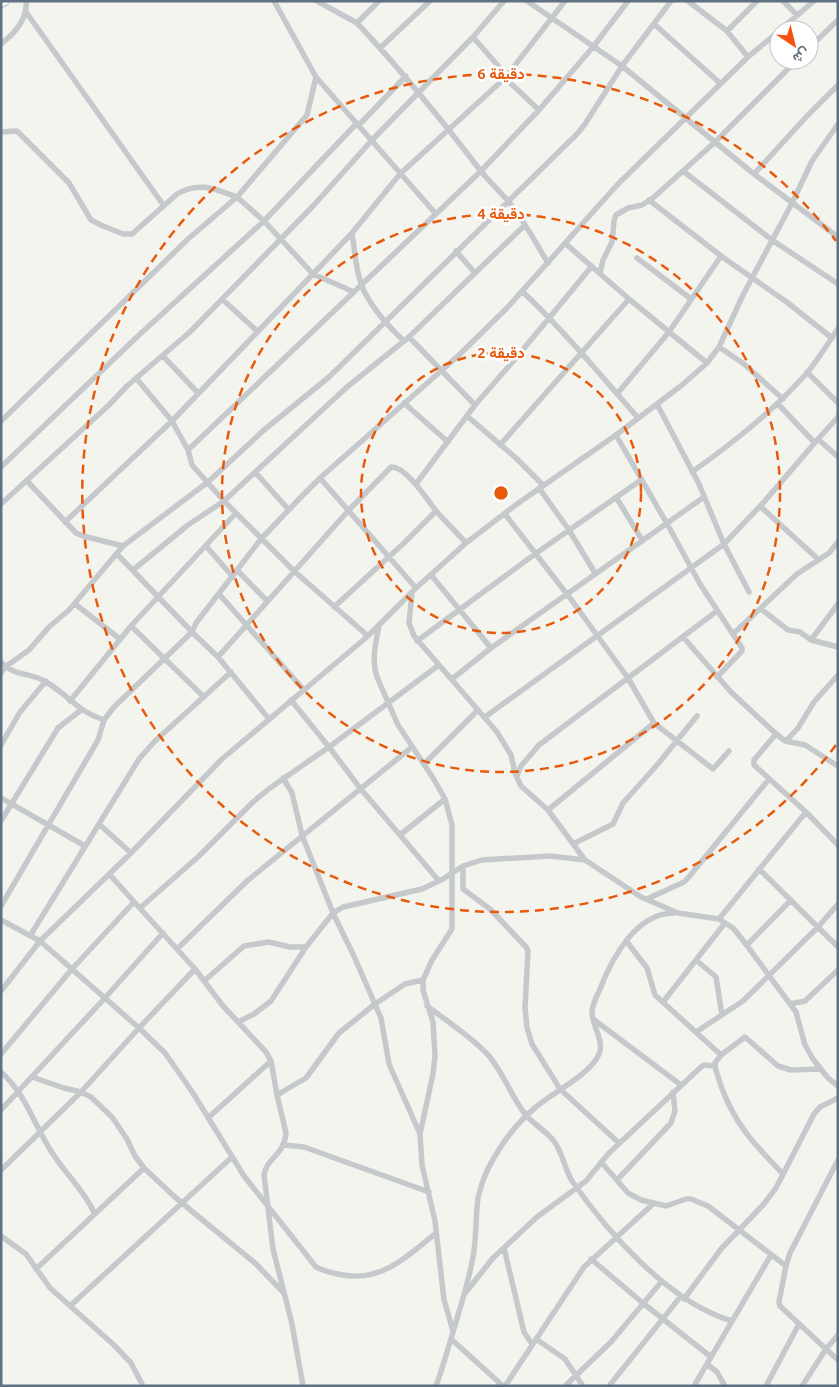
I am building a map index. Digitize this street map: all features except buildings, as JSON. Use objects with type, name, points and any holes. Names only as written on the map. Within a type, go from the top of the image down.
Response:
[{"type":"street","points":[[1,3],[5,1]]},
{"type":"street","points":[[1,44],[16,32],[26,12],[26,1]]},
{"type":"street","points":[[274,1],[316,77],[436,214]]},
{"type":"street","points":[[317,1],[356,23],[406,76],[525,224],[548,262]]},
{"type":"street","points":[[356,23],[379,1]]},
{"type":"street","points":[[380,48],[430,1]]},
{"type":"street","points":[[1,504],[136,378],[163,356],[281,240],[314,206],[372,140],[473,37],[504,1]]},
{"type":"street","points":[[527,1],[622,66],[754,174],[838,237]]},
{"type":"street","points":[[65,522],[172,421],[352,233],[400,174],[505,76],[565,1]]},
{"type":"street","points":[[188,450],[481,171],[539,110],[628,1]]},
{"type":"street","points":[[3,667],[29,650],[49,627],[75,604],[124,546],[208,482],[264,430],[329,377],[508,202],[585,124],[622,66],[671,1]]},
{"type":"street","points":[[688,1],[727,31],[748,57]]},
{"type":"street","points":[[727,31],[758,1]]},
{"type":"street","points":[[783,1],[797,15]]},
{"type":"street","points":[[791,20],[814,1]]},
{"type":"street","points":[[26,12],[164,206]]},
{"type":"street","points":[[819,38],[838,20]]},
{"type":"street","points":[[654,24],[720,84]]},
{"type":"street","points":[[473,37],[505,76],[539,110]]},
{"type":"street","points":[[1,906],[50,825],[98,740],[104,720],[114,706],[192,632],[196,623],[262,539],[320,478],[443,370],[507,308],[618,184],[769,39]]},
{"type":"street","points":[[600,273],[603,260],[612,242],[616,216],[628,208],[642,205],[650,200],[715,142],[787,70]]},
{"type":"street","points":[[1,467],[139,335],[264,221],[406,76]]},
{"type":"street","points":[[1,420],[188,239],[237,197],[307,115],[316,77]]},
{"type":"street","points":[[754,174],[807,116],[838,86]]},
{"type":"street","points":[[1,991],[40,941],[130,853],[202,778],[368,636],[414,590],[466,543],[541,487],[616,435],[707,363],[719,347],[812,161],[838,124]]},
{"type":"street","points":[[1,132],[17,130],[68,183],[82,202],[91,220],[100,225],[124,234],[132,234],[177,194],[193,187],[209,187],[237,197],[264,221],[313,274],[354,292]]},
{"type":"street","points":[[683,171],[772,240],[838,284]]},
{"type":"street","points":[[650,200],[721,256],[788,303],[832,338]]},
{"type":"street","points":[[133,570],[188,526],[224,501],[347,387],[406,339],[525,224]]},
{"type":"street","points":[[352,233],[362,284],[385,321],[443,370],[475,405]]},
{"type":"street","points":[[566,244],[628,299],[707,363]]},
{"type":"street","points":[[456,251],[475,273]]},
{"type":"street","points":[[617,394],[669,332],[721,256]]},
{"type":"street","points":[[637,258],[691,299]]},
{"type":"street","points":[[416,484],[466,416],[592,266]]},
{"type":"street","points":[[522,291],[550,317],[582,352],[638,418]]},
{"type":"street","points":[[222,299],[257,331]]},
{"type":"street","points":[[500,445],[628,299]]},
{"type":"street","points":[[692,472],[750,430],[778,404],[807,372],[838,330]]},
{"type":"street","points":[[719,347],[744,364],[783,399]]},
{"type":"street","points":[[163,356],[198,393]]},
{"type":"street","points":[[807,372],[836,400],[838,392]]},
{"type":"street","points":[[136,378],[172,421],[188,450],[192,465],[224,501],[294,572],[368,636]]},
{"type":"street","points":[[404,403],[448,442]]},
{"type":"street","points":[[656,404],[692,472],[724,544],[749,592]]},
{"type":"street","points":[[778,404],[816,441],[838,457]]},
{"type":"street","points":[[466,416],[516,458],[541,487],[595,573]]},
{"type":"street","points":[[485,717],[724,544],[838,417]]},
{"type":"street","points":[[616,435],[691,568],[742,648],[742,651],[717,677]]},
{"type":"street","points":[[218,656],[348,511],[391,467],[398,468],[416,484],[436,511],[466,543]]},
{"type":"street","points":[[255,472],[289,510]]},
{"type":"street","points":[[320,478],[414,590],[409,623],[417,641],[485,717],[511,755],[517,776],[524,789],[548,810],[585,860],[647,899],[678,913]]},
{"type":"street","points":[[417,641],[535,554],[641,480]]},
{"type":"street","points":[[26,482],[76,533],[124,546]]},
{"type":"street","points":[[616,497],[642,540]]},
{"type":"street","points":[[452,679],[491,648],[666,522],[704,497]]},
{"type":"street","points":[[760,506],[819,560]]},
{"type":"street","points":[[334,607],[436,511]]},
{"type":"street","points":[[70,701],[131,626],[236,513]]},
{"type":"street","points":[[505,514],[628,678],[654,723],[713,769],[729,751]]},
{"type":"street","points":[[733,634],[797,574],[829,553],[838,542]]},
{"type":"street","points":[[206,546],[233,577]]},
{"type":"street","points":[[117,554],[192,632],[218,656],[269,719]]},
{"type":"street","points":[[238,571],[267,601]]},
{"type":"street","points":[[431,575],[491,648]]},
{"type":"street","points":[[219,594],[304,690]]},
{"type":"street","points":[[75,604],[120,639]]},
{"type":"street","points":[[811,640],[838,604]]},
{"type":"street","points":[[761,609],[788,630],[802,633],[811,640],[838,647]]},
{"type":"street","points":[[517,776],[521,766],[533,751],[718,611]]},
{"type":"street","points":[[379,625],[373,662],[376,677],[398,725],[445,799],[452,825],[452,929],[432,960],[423,980],[423,990],[434,1029],[434,1067],[420,1134],[422,1164],[436,1233],[444,1300],[453,1330]]},
{"type":"street","points":[[131,626],[204,697]]},
{"type":"street","points":[[683,637],[731,692],[776,734],[786,741],[805,745],[838,766]]},
{"type":"street","points":[[140,908],[199,856],[253,802],[283,778],[329,747],[439,665]]},
{"type":"street","points":[[3,667],[46,681],[81,710],[104,720]]},
{"type":"street","points":[[30,936],[139,759],[146,750],[231,672]]},
{"type":"street","points":[[786,741],[800,725],[814,702],[838,675]]},
{"type":"street","points":[[2,742],[20,712],[46,681]]},
{"type":"street","points":[[292,700],[360,788],[439,881]]},
{"type":"street","points":[[1,821],[58,728],[81,710]]},
{"type":"street","points":[[424,764],[478,710]]},
{"type":"street","points":[[573,844],[613,824],[623,803],[697,716]]},
{"type":"street","points":[[548,810],[654,723]]},
{"type":"street","points":[[776,734],[753,763],[806,812],[838,845]]},
{"type":"street","points":[[177,949],[247,881],[302,834],[412,747]]},
{"type":"street","points":[[283,778],[292,792],[302,834],[333,913],[375,1004],[383,1026],[389,1064],[420,1134]]},
{"type":"street","points":[[647,899],[684,882],[770,778]]},
{"type":"street","points":[[1,798],[85,846]]},
{"type":"street","points":[[400,835],[445,799]]},
{"type":"street","points":[[718,919],[806,812]]},
{"type":"street","points":[[99,824],[130,853]]},
{"type":"street","points":[[238,1022],[254,1014],[270,1001],[306,947],[333,913],[349,905],[422,889],[452,874],[463,866],[482,860],[550,856],[585,860]]},
{"type":"street","points":[[463,866],[463,889],[490,909],[528,951],[525,1007],[529,1038],[560,1089],[619,1143]]},
{"type":"street","points":[[759,869],[838,947]]},
{"type":"street","points":[[109,874],[195,969],[219,1002],[266,1052],[271,1061],[286,1133],[280,1152],[264,1170],[264,1175],[273,1249],[292,1324],[303,1386]]},
{"type":"street","points":[[747,945],[791,900]]},
{"type":"street","points":[[1,1054],[72,969],[134,902]]},
{"type":"street","points":[[696,1032],[743,1001],[818,927],[838,904]]},
{"type":"street","points":[[436,1386],[472,1263],[478,1197],[484,1179],[496,1155],[526,1116],[560,1089],[577,1079],[597,1058],[600,1052],[600,1042],[593,1019],[592,1008],[609,967],[642,924],[663,913],[678,913],[718,919],[738,933],[796,1012],[805,1045],[821,1069],[838,1086]]},
{"type":"street","points":[[1,920],[40,941],[139,1028],[168,1057],[194,1093],[244,1176],[316,1267],[324,1272],[352,1277],[370,1275],[402,1262],[436,1233]]},
{"type":"street","points":[[663,1002],[725,923]]},
{"type":"street","points":[[1,1110],[163,933]]},
{"type":"street","points":[[204,981],[244,946],[269,942],[290,947],[306,947]]},
{"type":"street","points":[[627,942],[647,968],[653,992],[721,1055]]},
{"type":"street","points":[[696,960],[716,977],[722,1015]]},
{"type":"street","points":[[1,1170],[81,1092],[195,969]]},
{"type":"street","points":[[790,1004],[805,1000],[838,970]]},
{"type":"street","points":[[277,1095],[306,1078],[339,1033],[375,1004],[405,984],[423,980]]},
{"type":"street","points":[[427,1006],[489,1056],[526,1116],[552,1139],[566,1170],[616,1236],[683,1298],[703,1310],[732,1321]]},
{"type":"street","points":[[593,1019],[681,1085]]},
{"type":"street","points":[[783,1174],[738,1124],[726,1099],[715,1063],[721,1055],[745,1037],[784,1069],[821,1069]]},
{"type":"street","points":[[208,1118],[271,1061]]},
{"type":"street","points":[[463,1296],[478,1275],[504,1248],[537,1217],[578,1188],[619,1143],[702,1065],[715,1066]]},
{"type":"street","points":[[1,1072],[19,1090],[40,1133],[55,1157],[80,1188],[95,1214]]},
{"type":"street","points":[[32,1077],[81,1092],[91,1097],[106,1110],[127,1139],[135,1156],[144,1168],[255,1263],[284,1293]]},
{"type":"street","points":[[617,1180],[671,1123],[675,1111],[673,1092]]},
{"type":"street","points":[[608,1386],[663,1319],[683,1298],[716,1255],[771,1196],[814,1114],[820,1107],[838,1098]]},
{"type":"street","points":[[284,1144],[304,1147],[429,1192]]},
{"type":"street","points":[[70,1306],[232,1157]]},
{"type":"street","points":[[838,1160],[790,1253],[779,1302],[780,1306],[838,1360]]},
{"type":"street","points":[[601,1162],[628,1193],[653,1204],[666,1206],[686,1199],[715,1210],[786,1266]]},
{"type":"street","points":[[36,1269],[144,1168]]},
{"type":"street","points":[[450,1339],[504,1386],[584,1267],[653,1204]]},
{"type":"street","points":[[1,1236],[11,1241],[26,1254],[50,1288],[114,1344],[131,1363],[143,1386]]},
{"type":"street","points":[[504,1248],[524,1332],[532,1344]]},
{"type":"street","points":[[694,1386],[771,1255]]},
{"type":"street","points":[[592,1259],[644,1304],[711,1357]]},
{"type":"street","points":[[565,1386],[611,1342],[662,1280]]},
{"type":"street","points":[[766,1386],[799,1324]]},
{"type":"street","points":[[802,1386],[826,1348],[838,1335]]},
{"type":"street","points":[[536,1339],[564,1359],[583,1386]]},
{"type":"street","points":[[707,1364],[717,1372],[725,1386]]}]
